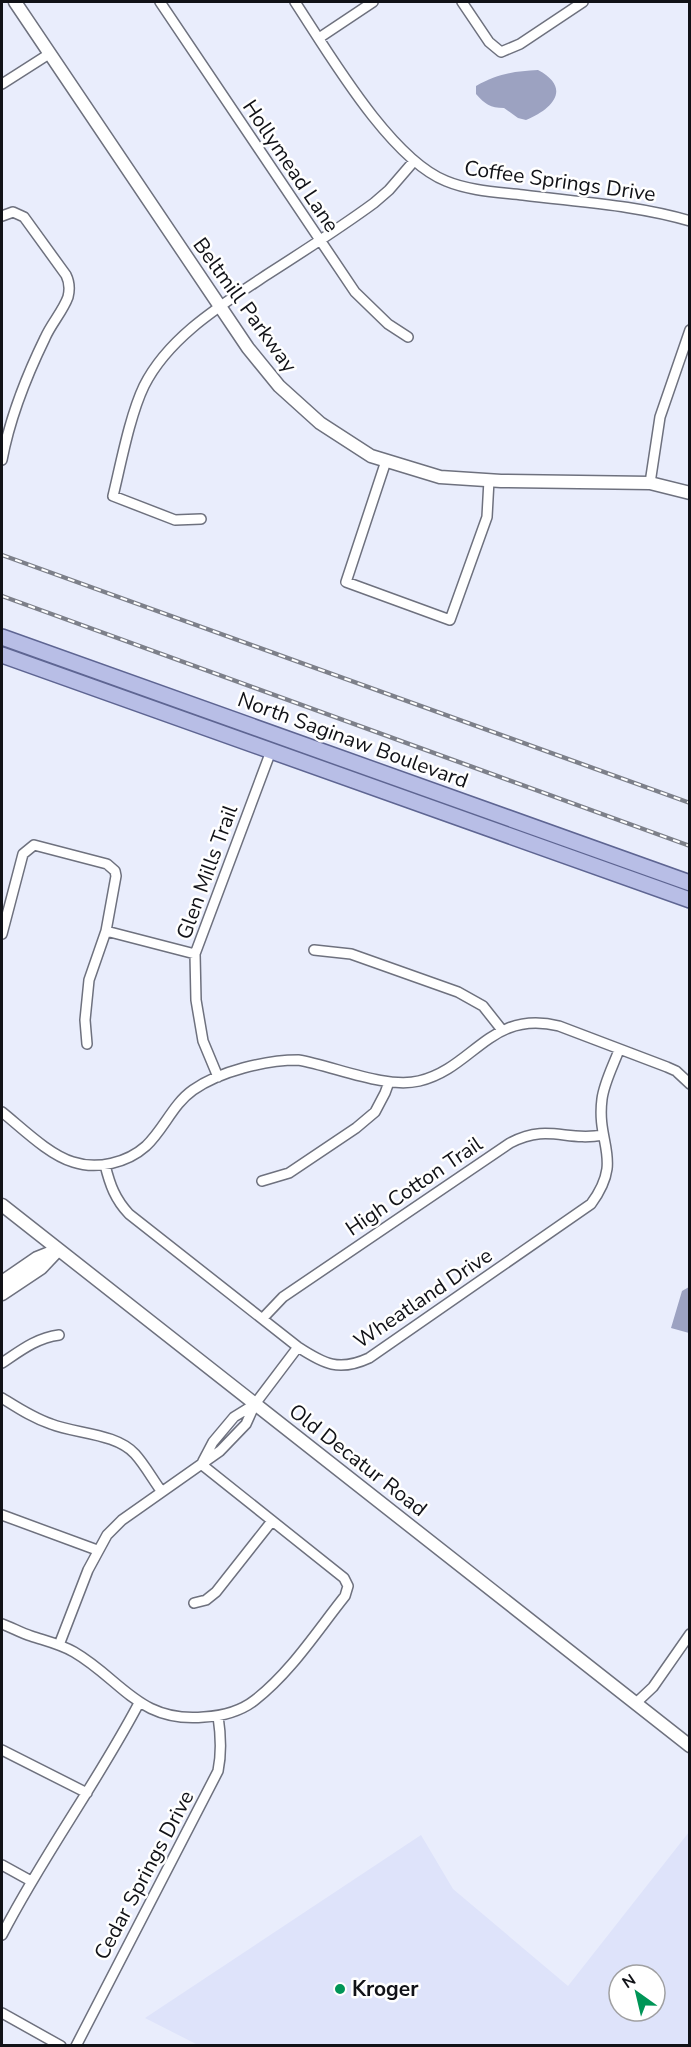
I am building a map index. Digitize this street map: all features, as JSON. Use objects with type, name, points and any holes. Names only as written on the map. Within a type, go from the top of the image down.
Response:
[{"type":"main road","name":"North Saginaw Boulevard","points":[[2,637],[690,883]]},
{"type":"main road","name":"North Saginaw Boulevard","points":[[2,655],[690,900]]},
{"type":"street","name":"Beltmill Parkway","points":[[15,2],[248,348],[279,386],[320,423],[371,456],[440,477],[650,483],[690,493]]},
{"type":"street","name":"Hollymead Lane","points":[[160,2],[355,292],[388,324],[408,337]]},
{"type":"street","name":"Coffee Springs Drive","points":[[295,2],[367,110],[414,161],[444,181],[471,189],[625,207],[690,221]]},
{"type":"street","points":[[319,38],[373,2]]},
{"type":"street","points":[[462,2],[489,42],[501,52],[520,44],[584,2]]},
{"type":"street","points":[[2,84],[49,54]]},
{"type":"street","points":[[201,519],[176,520],[113,496],[136,408],[144,387],[156,366],[171,349],[220,307],[374,203],[389,190],[414,161]]},
{"type":"street","points":[[2,216],[13,212],[24,217],[70,284],[67,298],[25,380],[6,437],[2,460]]},
{"type":"street","points":[[650,483],[660,417],[686,352],[690,330]]},
{"type":"street","points":[[386,461],[346,582],[450,620],[487,517],[489,480]]},
{"type":"street","name":"Glen Mills Trail","points":[[218,1077],[203,1041],[196,1000],[195,954],[271,751]]},
{"type":"street","points":[[2,934],[23,854],[34,845],[107,864],[115,871],[114,894],[106,931],[89,980],[85,1020],[87,1044]]},
{"type":"street","points":[[106,931],[195,954]]},
{"type":"street","points":[[314,950],[351,954],[458,992],[483,1006],[502,1030]]},
{"type":"street","points":[[2,1112],[59,1156],[86,1165],[105,1165],[126,1158],[146,1145],[191,1092],[218,1077],[244,1069],[298,1060],[389,1082],[418,1081],[431,1077],[502,1030],[515,1025],[545,1023],[676,1071],[690,1084]]},
{"type":"street","name":"Wheatland Drive","points":[[105,1165],[116,1198],[129,1214],[298,1347],[318,1360],[337,1366],[357,1364],[369,1358],[591,1204],[606,1178],[609,1162],[603,1135],[602,1098],[619,1050]]},
{"type":"street","points":[[262,1182],[289,1173],[356,1128],[375,1112],[389,1082]]},
{"type":"street","name":"High Cotton Trail","points":[[262,1318],[283,1297],[515,1140],[533,1133],[548,1132],[585,1138],[603,1135]]},
{"type":"street","name":"Old Decatur Road","points":[[2,1205],[690,1746]]},
{"type":"street","points":[[2,1282],[37,1258],[58,1250]]},
{"type":"street","points":[[2,1294],[41,1268],[58,1250]]},
{"type":"street","points":[[2,1363],[33,1342],[44,1337],[59,1335]]},
{"type":"street","points":[[60,1645],[98,1550],[107,1535],[122,1520],[201,1464],[213,1442],[234,1417],[255,1404],[298,1347]]},
{"type":"street","points":[[2,1398],[24,1412],[54,1425],[99,1435],[124,1445],[135,1453],[162,1492]]},
{"type":"street","points":[[2,1623],[30,1636],[60,1645],[83,1658],[139,1703],[158,1712],[177,1717],[218,1716],[236,1711],[253,1702],[271,1687],[345,1596],[348,1586],[344,1578],[201,1464]]},
{"type":"street","points":[[2,1515],[98,1550]]},
{"type":"street","points":[[194,1603],[206,1600],[216,1592],[272,1521]]},
{"type":"street","points":[[636,1703],[653,1687],[690,1634]]},
{"type":"street","points":[[2,1935],[31,1881],[113,1752],[139,1703]]},
{"type":"street","name":"Cedar Springs Drive","points":[[76,2046],[218,1771],[221,1756],[218,1716]]},
{"type":"street","points":[[2,1750],[87,1793]]},
{"type":"street","points":[[2,1865],[31,1881]]},
{"type":"street","points":[[2,2013],[61,2046]]},
{"type":"shaded area","points":[[538,70],[554,84],[555,98],[544,110],[526,120],[518,118],[504,108],[488,105],[476,94],[476,86],[491,79],[514,72]]},
{"type":"shaded area","points":[[689,1287],[689,1333],[671,1328],[682,1291]]},
{"type":"shaded area","points":[[689,1832],[690,2044],[198,2045],[145,2018],[421,1835],[453,1889],[568,1986]]},
{"type":"railway","points":[[2,555],[690,803]]},
{"type":"railway","points":[[2,596],[690,846]]},
{"type":"place","name":"Kroger","points":[[340,1989]]}]
